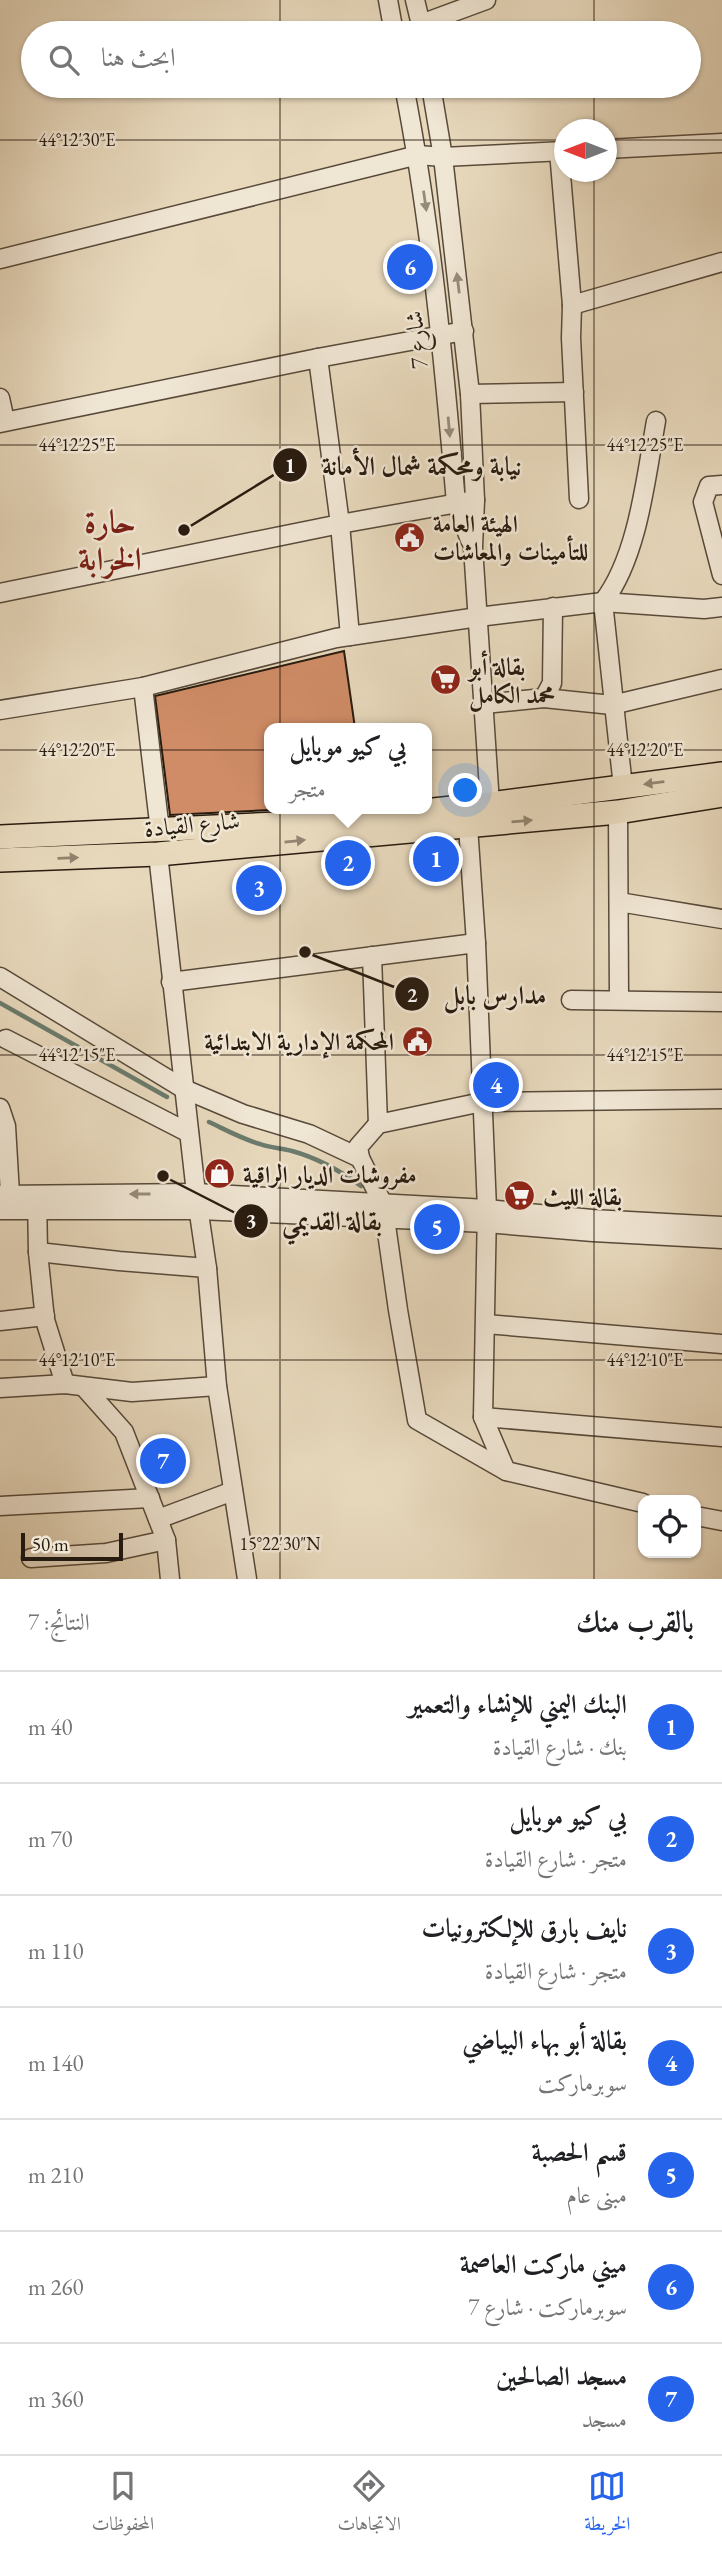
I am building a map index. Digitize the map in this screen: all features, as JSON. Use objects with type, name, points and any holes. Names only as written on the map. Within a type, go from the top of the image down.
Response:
[{"type":"main road","name":"شارع القيادة","points":[[432,810],[722,774]]},
{"type":"main road","name":"شارع القيادة","points":[[0,860],[158,854],[618,812],[722,795]]},
{"type":"main road","name":"شارع القيادة","points":[[0,836],[160,831],[320,822],[396,814]]},
{"type":"street","points":[[388,0],[392,21]]},
{"type":"street","points":[[415,0],[420,21]]},
{"type":"street","points":[[440,21],[486,0]]},
{"type":"street","name":"شارع 7","points":[[406,98],[433,256],[456,503],[473,547]]},
{"type":"street","name":"شارع 7","points":[[433,98],[443,157],[470,394],[475,500],[473,547],[490,804]]},
{"type":"street","points":[[617,148],[722,143]]},
{"type":"street","points":[[0,259],[418,155],[443,157],[554,151]]},
{"type":"street","points":[[564,182],[572,306],[579,499]]},
{"type":"street","points":[[572,306],[722,262]]},
{"type":"street","points":[[0,398],[3,422],[464,331]]},
{"type":"street","points":[[318,358],[340,524],[350,636]]},
{"type":"street","points":[[470,394],[574,392]]},
{"type":"street","points":[[623,787],[612,705],[603,602],[616,585],[641,509],[656,421]]},
{"type":"street","points":[[722,485],[709,486],[702,502],[722,575]]},
{"type":"street","points":[[0,593],[340,524],[475,500]]},
{"type":"street","points":[[0,710],[143,687],[350,636],[478,617],[603,602],[704,609],[722,607]]},
{"type":"street","points":[[544,698],[552,683],[553,607]]},
{"type":"street","points":[[484,704],[544,698],[612,705],[722,679]]},
{"type":"street","points":[[143,687],[160,831]]},
{"type":"street","points":[[618,812],[619,999]]},
{"type":"street","points":[[468,826],[476,943],[486,1216],[483,1417],[506,1471]]},
{"type":"street","points":[[158,854],[171,982],[207,1268],[217,1386],[247,1579]]},
{"type":"street","points":[[620,902],[722,919]]},
{"type":"street","points":[[171,982],[476,943]]},
{"type":"street","points":[[372,956],[378,1124]]},
{"type":"street","points":[[0,977],[184,1089],[243,1114],[309,1134],[359,1158]]},
{"type":"street","points":[[571,1000],[722,1002]]},
{"type":"street","points":[[6,1038],[190,1133]]},
{"type":"street","points":[[638,1502],[506,1471],[417,1420],[384,1212],[359,1158],[358,1147],[378,1124],[482,1102],[722,1099]]},
{"type":"street","points":[[0,1108],[6,1126],[3,1200],[197,1201],[722,1226]]},
{"type":"street","points":[[37,1202],[38,1252],[45,1316],[65,1384]]},
{"type":"street","points":[[486,1216],[593,1232],[722,1239]]},
{"type":"street","points":[[38,1252],[207,1268]]},
{"type":"street","points":[[0,1321],[45,1316]]},
{"type":"street","points":[[486,1324],[722,1344]]},
{"type":"street","points":[[0,1388],[65,1384],[132,1392],[217,1386]]},
{"type":"street","points":[[84,1387],[124,1432],[166,1540],[170,1579]]},
{"type":"street","points":[[483,1417],[722,1437]]},
{"type":"street","points":[[158,1519],[233,1491]]},
{"type":"street","points":[[0,1506],[150,1498]]},
{"type":"street","points":[[701,1517],[722,1521]]},
{"type":"street","points":[[31,1559],[106,1553],[166,1540]]},
{"type":"building","points":[[344,651],[354,723],[264,723],[264,810],[170,815],[155,696]]},
{"type":"waterway","points":[[0,1003],[167,1097]]},
{"type":"waterway","points":[[209,1122],[253,1142],[311,1157],[361,1186]]},
{"type":"place","name":"ميني ماركت العاصمة","points":[[410,267]]},
{"type":"place","name":"نيابة ومحكمة شمال الأمانة","points":[[184,530]]},
{"type":"place","name":"الهيئة العامة للتأمينات والمعاشات","points":[[410,537]]},
{"type":"place","name":"بقالة أبو محمد الكامل","points":[[446,680]]},
{"type":"place","name":"البنك اليمني للإنشاء والتعمير","points":[[436,859]]},
{"type":"place","name":"بي كيو موبايل","points":[[348,863]]},
{"type":"place","name":"نايف بارق للإلكترونيات","points":[[259,888]]},
{"type":"place","name":"مدارس بابل","points":[[305,952]]},
{"type":"place","name":"المحكمة الإدارية الابتدائية","points":[[417,1041]]},
{"type":"place","name":"بقالة أبو بهاء البياضي","points":[[496,1085]]},
{"type":"place","name":"مفروشات الديار الراقية","points":[[220,1174]]},
{"type":"place","name":"بقالة القديمي","points":[[163,1176]]},
{"type":"place","name":"بقالة الليث","points":[[520,1196]]},
{"type":"place","name":"قسم الحصبة","points":[[437,1227]]},
{"type":"place","name":"مسجد الصالحين","points":[[163,1461]]},
{"type":"district","name":"حارة الخرابة","points":[[110,540]]}]
